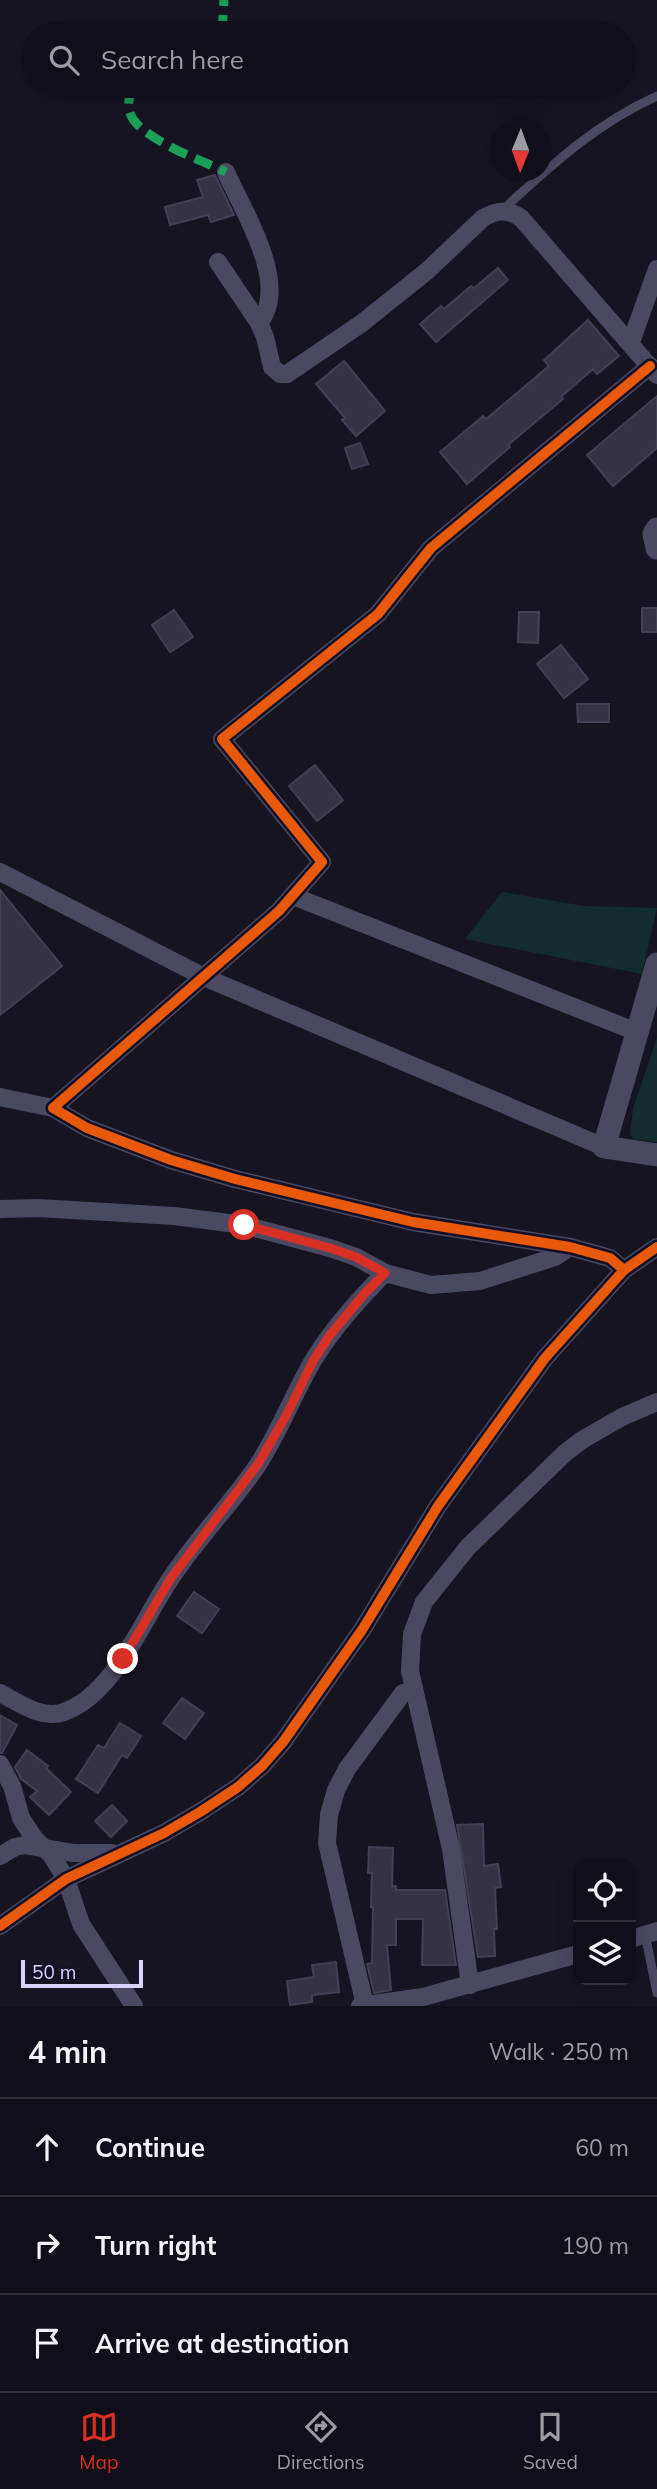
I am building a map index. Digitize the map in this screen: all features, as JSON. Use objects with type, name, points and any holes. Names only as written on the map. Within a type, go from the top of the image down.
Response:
[{"type":"street","points":[[226,172],[262,248],[270,296],[266,315],[259,323]]},
{"type":"street","points":[[52,1108],[279,911],[322,862],[222,739],[378,614],[431,548],[654,371],[519,215],[506,211],[491,213],[484,218],[427,271],[379,310],[287,374],[280,374],[272,367],[259,323],[218,262]]},
{"type":"street","points":[[631,342],[657,269]]},
{"type":"street","points":[[657,529],[654,534],[657,548]]},
{"type":"street","points":[[0,872],[204,976],[604,1147],[657,1155]]},
{"type":"street","points":[[293,896],[636,1032]]},
{"type":"street","points":[[604,1147],[657,964]]},
{"type":"street","points":[[0,1097],[52,1108],[86,1128],[171,1160],[235,1179],[413,1222],[570,1247],[610,1258],[624,1270]]},
{"type":"street","points":[[0,1209],[38,1208],[174,1216],[244,1225],[330,1248],[356,1257],[385,1273],[416,1283],[447,1286],[480,1281],[555,1257],[570,1247]]},
{"type":"street","points":[[0,1926],[65,1879],[176,1826],[238,1787],[262,1766],[283,1742],[362,1630],[454,1485],[545,1358],[624,1270],[657,1247]]},
{"type":"street","points":[[0,1693],[34,1711],[53,1714],[77,1705],[103,1685],[123,1659],[171,1578],[258,1464],[282,1424],[313,1361],[330,1335],[385,1273]]},
{"type":"street","points":[[470,1985],[451,1849],[413,1690],[409,1659],[417,1617],[424,1602],[468,1547],[535,1485],[565,1453],[602,1427],[657,1402]]},
{"type":"street","points":[[365,2005],[327,1843],[329,1815],[336,1790],[348,1769],[403,1693],[413,1690]]},
{"type":"street","points":[[0,1764],[12,1786],[21,1818],[34,1838],[52,1856],[65,1879],[81,1924],[134,2006]]},
{"type":"street","points":[[0,1856],[15,1847],[25,1845],[73,1853],[123,1853]]},
{"type":"street","points":[[360,2006],[423,1997],[573,1955]]},
{"type":"lane","points":[[506,211],[519,195],[586,137],[628,110],[657,96]]},
{"type":"lane","points":[[644,1935],[657,1993]]},
{"type":"green space","points":[[502,892],[584,906],[657,908],[642,974],[465,939]]},
{"type":"green space","points":[[657,1038],[657,1142],[635,1139],[630,1135],[633,1108]]},
{"type":"building","points":[[215,175],[234,215],[211,222],[208,215],[170,225],[165,207],[203,197],[197,180]]},
{"type":"building","points":[[498,268],[508,280],[436,342],[420,324],[441,306],[444,309]]},
{"type":"building","points":[[588,320],[619,356],[597,374],[593,369],[467,484],[440,452],[483,416],[486,419],[549,366],[544,360]]},
{"type":"building","points":[[344,361],[385,411],[356,436],[342,420],[345,418],[316,384]]},
{"type":"building","points":[[657,396],[657,448],[613,486],[587,455]]},
{"type":"building","points":[[360,443],[368,464],[352,469],[345,448]]},
{"type":"building","points":[[642,608],[657,608],[657,632],[642,632]]},
{"type":"building","points":[[174,610],[193,637],[170,652],[152,625]]},
{"type":"building","points":[[519,612],[539,612],[538,643],[518,642]]},
{"type":"building","points":[[561,645],[588,679],[564,698],[537,664]]},
{"type":"building","points":[[577,704],[609,704],[609,722],[578,722]]},
{"type":"building","points":[[315,765],[343,800],[317,821],[289,786]]},
{"type":"building","points":[[0,890],[62,966],[0,1015]]},
{"type":"building","points":[[194,1592],[219,1609],[202,1633],[177,1616]]},
{"type":"building","points":[[182,1698],[204,1713],[185,1739],[163,1723]]},
{"type":"building","points":[[0,1715],[17,1725],[2,1753],[0,1753]]},
{"type":"building","points":[[120,1723],[141,1736],[127,1758],[122,1755],[98,1793],[76,1779],[98,1745],[104,1748]]},
{"type":"building","points":[[27,1750],[48,1766],[46,1768],[71,1792],[49,1815],[30,1797],[37,1791],[21,1779],[15,1767]]},
{"type":"building","points":[[112,1805],[127,1821],[111,1837],[95,1821]]},
{"type":"building","points":[[483,1824],[484,1866],[498,1864],[501,1887],[495,1888],[495,1956],[478,1957],[457,1825]]},
{"type":"building","points":[[369,1847],[393,1848],[392,1886],[396,1886],[396,1890],[445,1890],[456,1965],[422,1965],[423,1919],[396,1919],[396,1945],[387,1945],[391,1990],[374,1993],[367,1964],[372,1963],[373,1907],[372,1873],[368,1873]]},
{"type":"building","points":[[336,1962],[339,1992],[312,1995],[312,2002],[290,2005],[287,1981],[314,1977],[312,1965]]},
{"type":"marked path","points":[[223,21],[224,0]]},
{"type":"marked path","points":[[130,98],[130,113],[145,131],[226,172]]},
{"type":"cycle path","points":[[650,366],[431,548],[378,614],[222,739],[322,862],[279,911],[53,1108],[87,1128],[171,1160],[235,1179],[413,1222],[570,1247],[610,1258],[624,1270],[657,1247]]},
{"type":"cycle path","points":[[0,1926],[66,1879],[164,1833],[200,1812],[238,1787],[262,1766],[283,1742],[362,1630],[438,1506],[545,1358],[624,1270]]},
{"type":"route","points":[[123,1659],[171,1578],[258,1464],[313,1361],[330,1335],[385,1273],[356,1257],[330,1248],[244,1225]]}]
